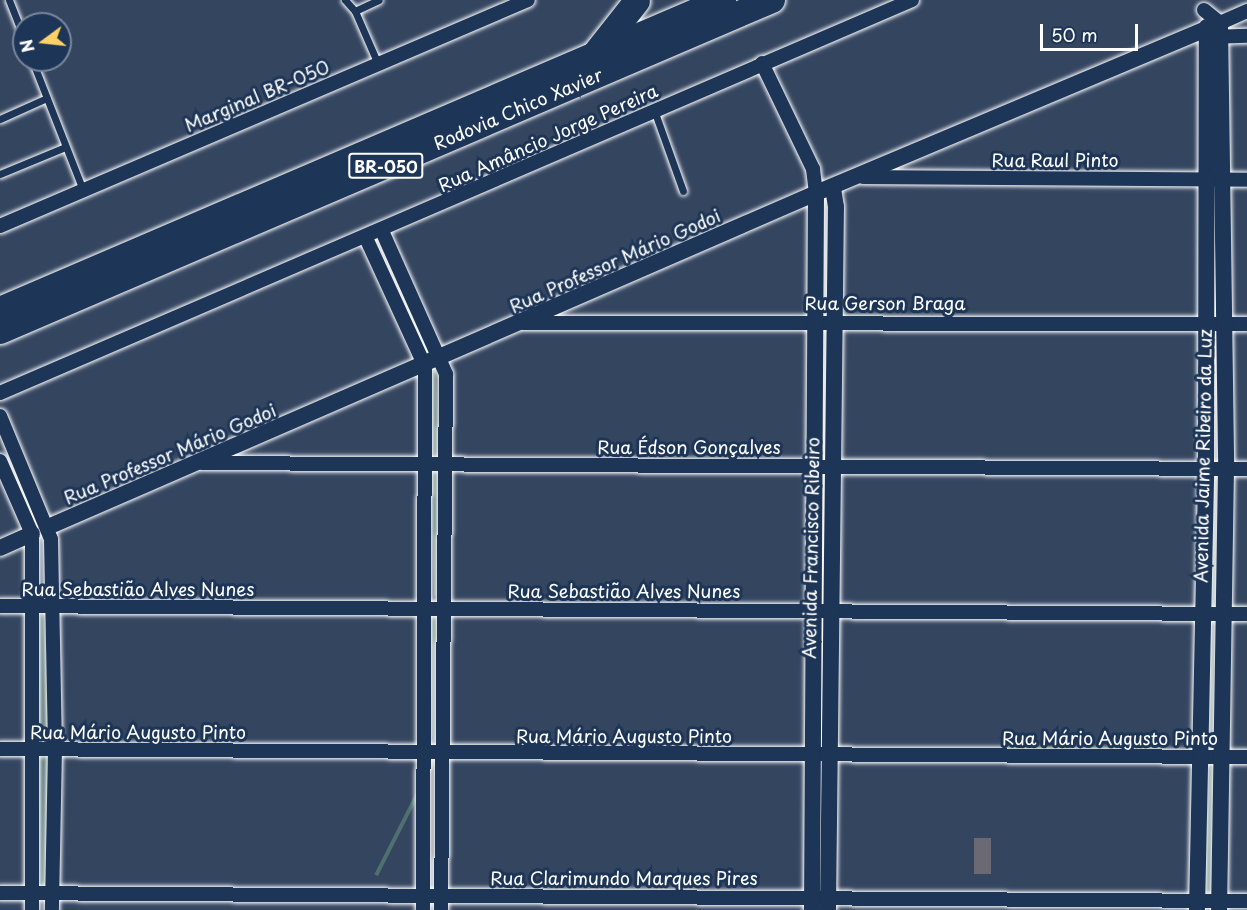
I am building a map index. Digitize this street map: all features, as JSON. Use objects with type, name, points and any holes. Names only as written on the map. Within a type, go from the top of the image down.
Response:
[{"type":"highway","points":[[595,55],[637,0]]},
{"type":"highway","name":"Rodovia Chico Xavier","points":[[0,310],[723,0]]},
{"type":"highway","name":"Rodovia Chico Xavier","points":[[0,331],[772,0]]},
{"type":"street","name":"Marginal BR-050","points":[[0,226],[528,0]]},
{"type":"street","name":"Rua Amâncio Jorge Pereira","points":[[0,393],[366,238],[762,63],[912,0]]},
{"type":"street","name":"Avenida Jaime Ribeiro da Luz","points":[[1202,5],[1214,31],[1216,179],[1225,324],[1226,469],[1221,614],[1219,905]]},
{"type":"street","name":"Rua Professor Mário Godoi","points":[[0,548],[442,359],[816,193],[863,177],[1214,31],[1247,11]]},
{"type":"street","points":[[1214,31],[1247,36]]},
{"type":"street","points":[[762,63],[813,169],[816,193]]},
{"type":"street","points":[[813,169],[833,187]]},
{"type":"street","name":"Rua Raul Pinto","points":[[863,177],[1247,180]]},
{"type":"street","name":"Avenida Jaime Ribeiro da Luz","points":[[1197,906],[1206,468],[1206,324],[1216,179]]},
{"type":"street","name":"Avenida Francisco Ribeiro","points":[[821,610],[833,466],[835,320],[833,187]]},
{"type":"street","name":"Avenida Francisco Ribeiro","points":[[816,193],[814,320],[815,466],[821,610],[820,904]]},
{"type":"street","points":[[382,231],[442,359],[444,464],[441,910]]},
{"type":"street","points":[[366,238],[425,366],[423,903]]},
{"type":"street","name":"Rua Gerson Braga","points":[[523,322],[835,320],[1247,324]]},
{"type":"street","points":[[0,416],[48,527],[54,607],[55,749],[52,910]]},
{"type":"street","points":[[0,461],[32,534],[32,910]]},
{"type":"street","name":"Rua Édson Gonçalves","points":[[202,463],[424,462],[444,464],[1247,469]]},
{"type":"street","name":"Rua Sebastião Alves Nunes","points":[[0,606],[1247,614]]},
{"type":"street","name":"Rua Mário Augusto Pinto","points":[[0,749],[1247,757]]},
{"type":"street","name":"Rua Clarimundo Marques Pires","points":[[0,893],[423,903],[441,894],[820,904],[1197,906],[1247,900]]},
{"type":"lane","points":[[345,0],[355,11],[378,64]]},
{"type":"lane","points":[[355,11],[380,0]]},
{"type":"lane","points":[[37,72],[63,148],[83,190]]},
{"type":"lane","points":[[0,118],[47,98]]},
{"type":"lane","points":[[654,111],[683,191]]},
{"type":"lane","points":[[0,174],[63,148]]},
{"type":"green space","points":[[822,202],[826,202],[830,314],[826,314]]},
{"type":"green space","points":[[436,368],[439,453],[436,455],[430,451],[430,374]]},
{"type":"green space","points":[[434,470],[439,474],[438,595],[434,596],[430,472]]},
{"type":"green space","points":[[1212,479],[1216,479],[1216,604],[1212,604]]},
{"type":"green space","points":[[44,613],[48,738],[44,740],[39,735],[39,618]]},
{"type":"green space","points":[[433,614],[439,619],[437,739],[433,741],[429,616]]},
{"type":"green space","points":[[1208,623],[1212,623],[1214,748],[1210,748]]},
{"type":"green space","points":[[43,757],[48,762],[47,882],[43,884],[38,879],[39,759]]},
{"type":"green space","points":[[432,761],[436,763],[378,876],[374,874]]},
{"type":"green space","points":[[1210,767],[1214,769],[1213,892],[1209,894],[1204,889]]},
{"type":"building","points":[[974,838],[991,838],[991,874],[974,874]]}]
